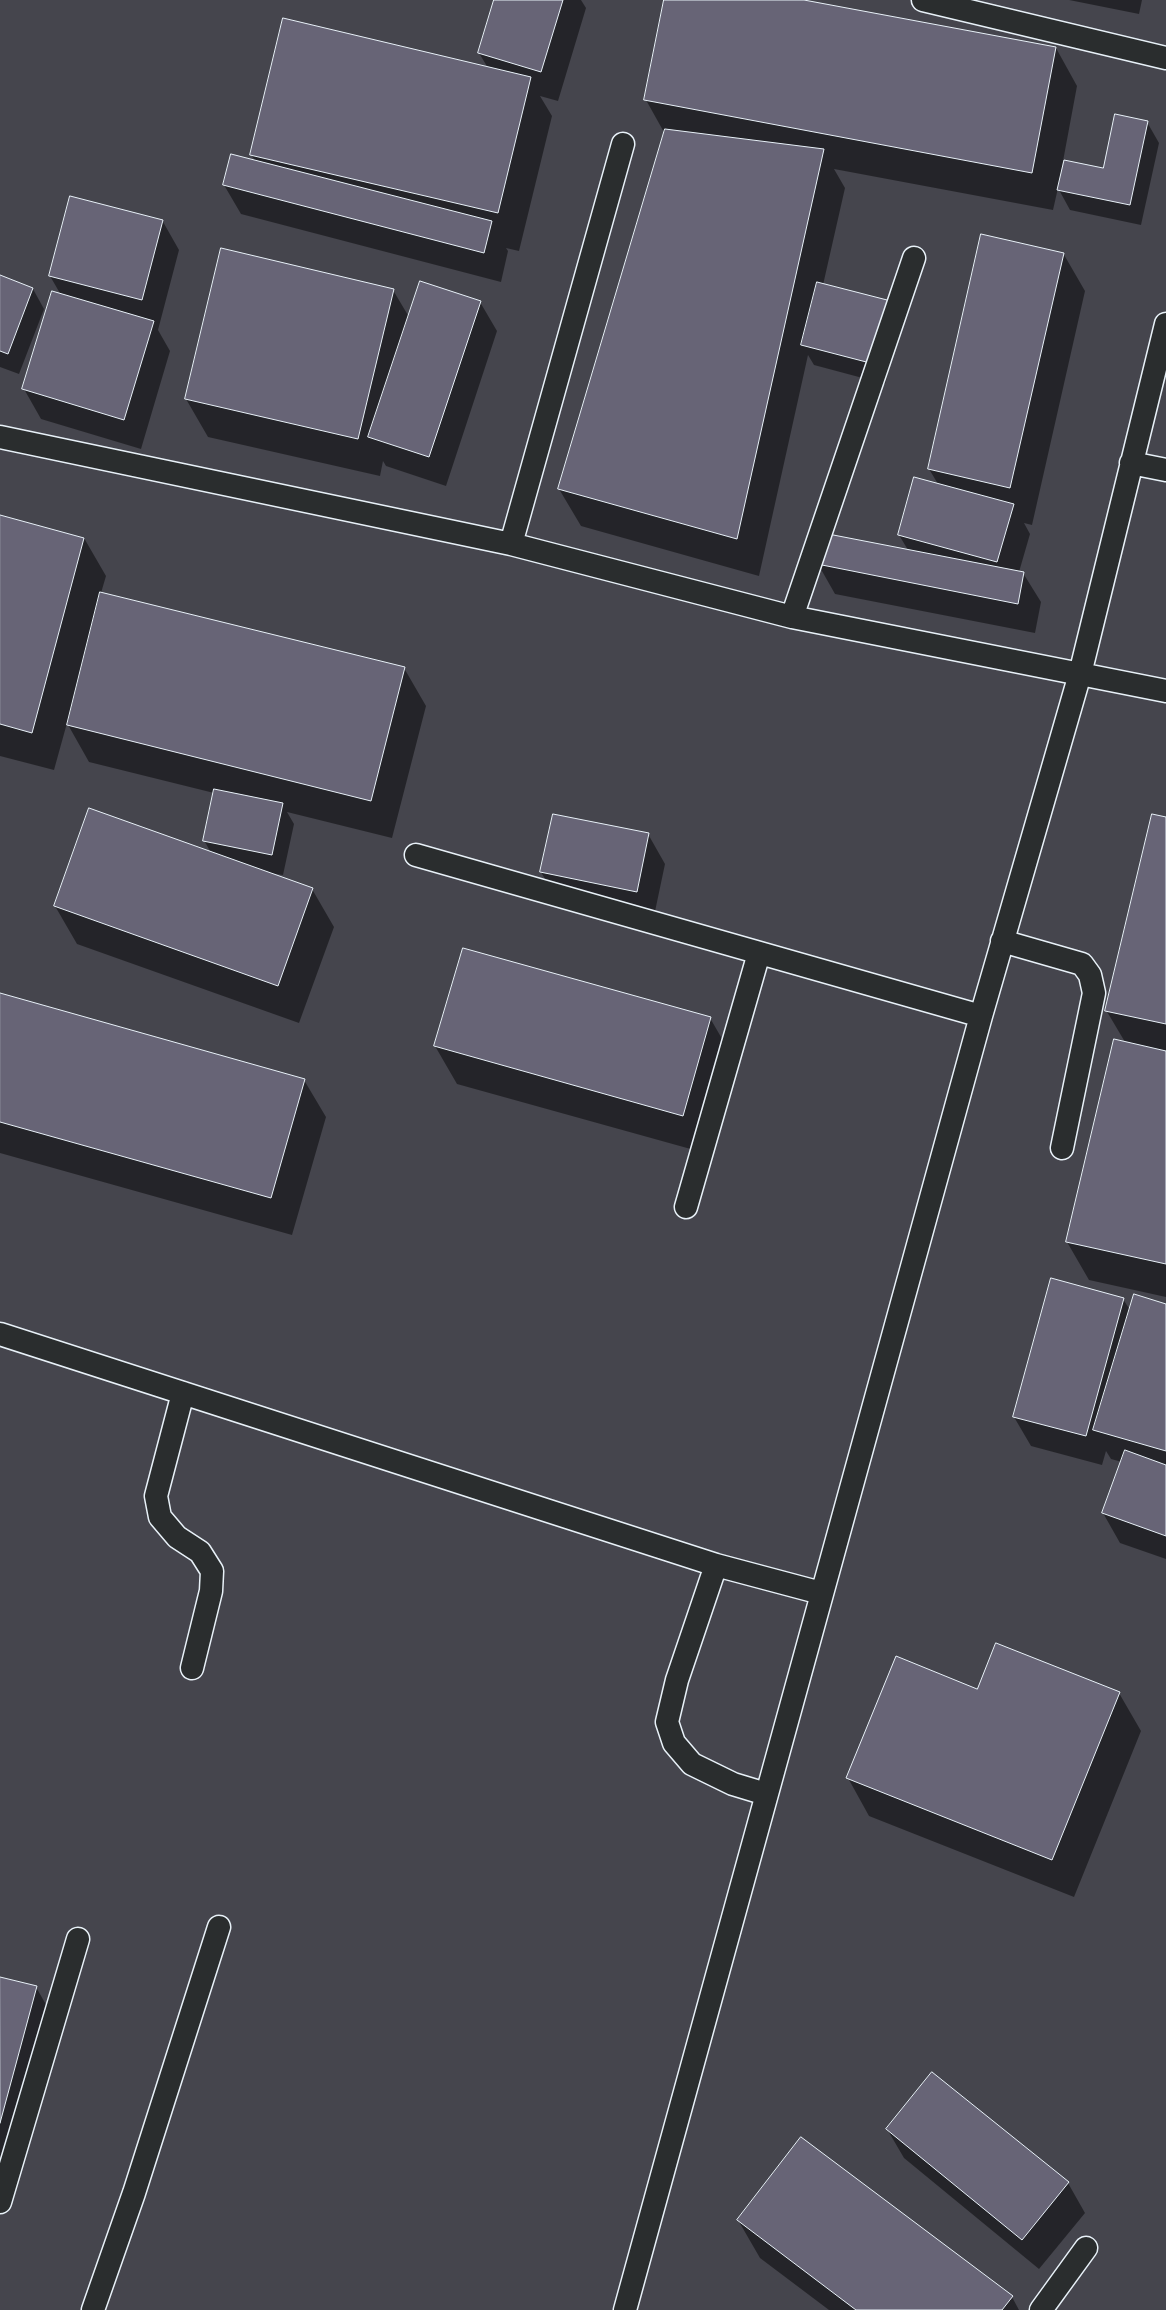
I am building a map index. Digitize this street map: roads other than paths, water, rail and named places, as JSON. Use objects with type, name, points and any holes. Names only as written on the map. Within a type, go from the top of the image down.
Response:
[{"type":"street","points":[[923,0],[1166,58]]},
{"type":"street","points":[[511,544],[623,144]]},
{"type":"street","points":[[792,617],[914,258]]},
{"type":"street","points":[[625,2310],[821,1593],[981,1016],[1080,674],[1166,324]]},
{"type":"street","points":[[0,437],[511,544],[792,617],[1166,691]]},
{"type":"street","points":[[1131,463],[1166,470]]},
{"type":"street","points":[[416,855],[981,1016]]},
{"type":"street","points":[[1002,941],[1082,964],[1090,975],[1094,993],[1062,1148]]},
{"type":"street","points":[[686,1207],[759,953]]},
{"type":"street","points":[[0,1334],[716,1565],[821,1593]]},
{"type":"street","points":[[183,1393],[156,1496],[160,1517],[176,1536],[200,1552],[212,1571],[211,1591],[192,1668]]},
{"type":"street","points":[[716,1565],[677,1680],[667,1722],[674,1743],[692,1764],[733,1784],[766,1794]]},
{"type":"street","points":[[93,2310],[134,2193],[219,1927]]},
{"type":"street","points":[[0,2202],[78,1938]]},
{"type":"street","points":[[1041,2310],[1086,2248]]}]
